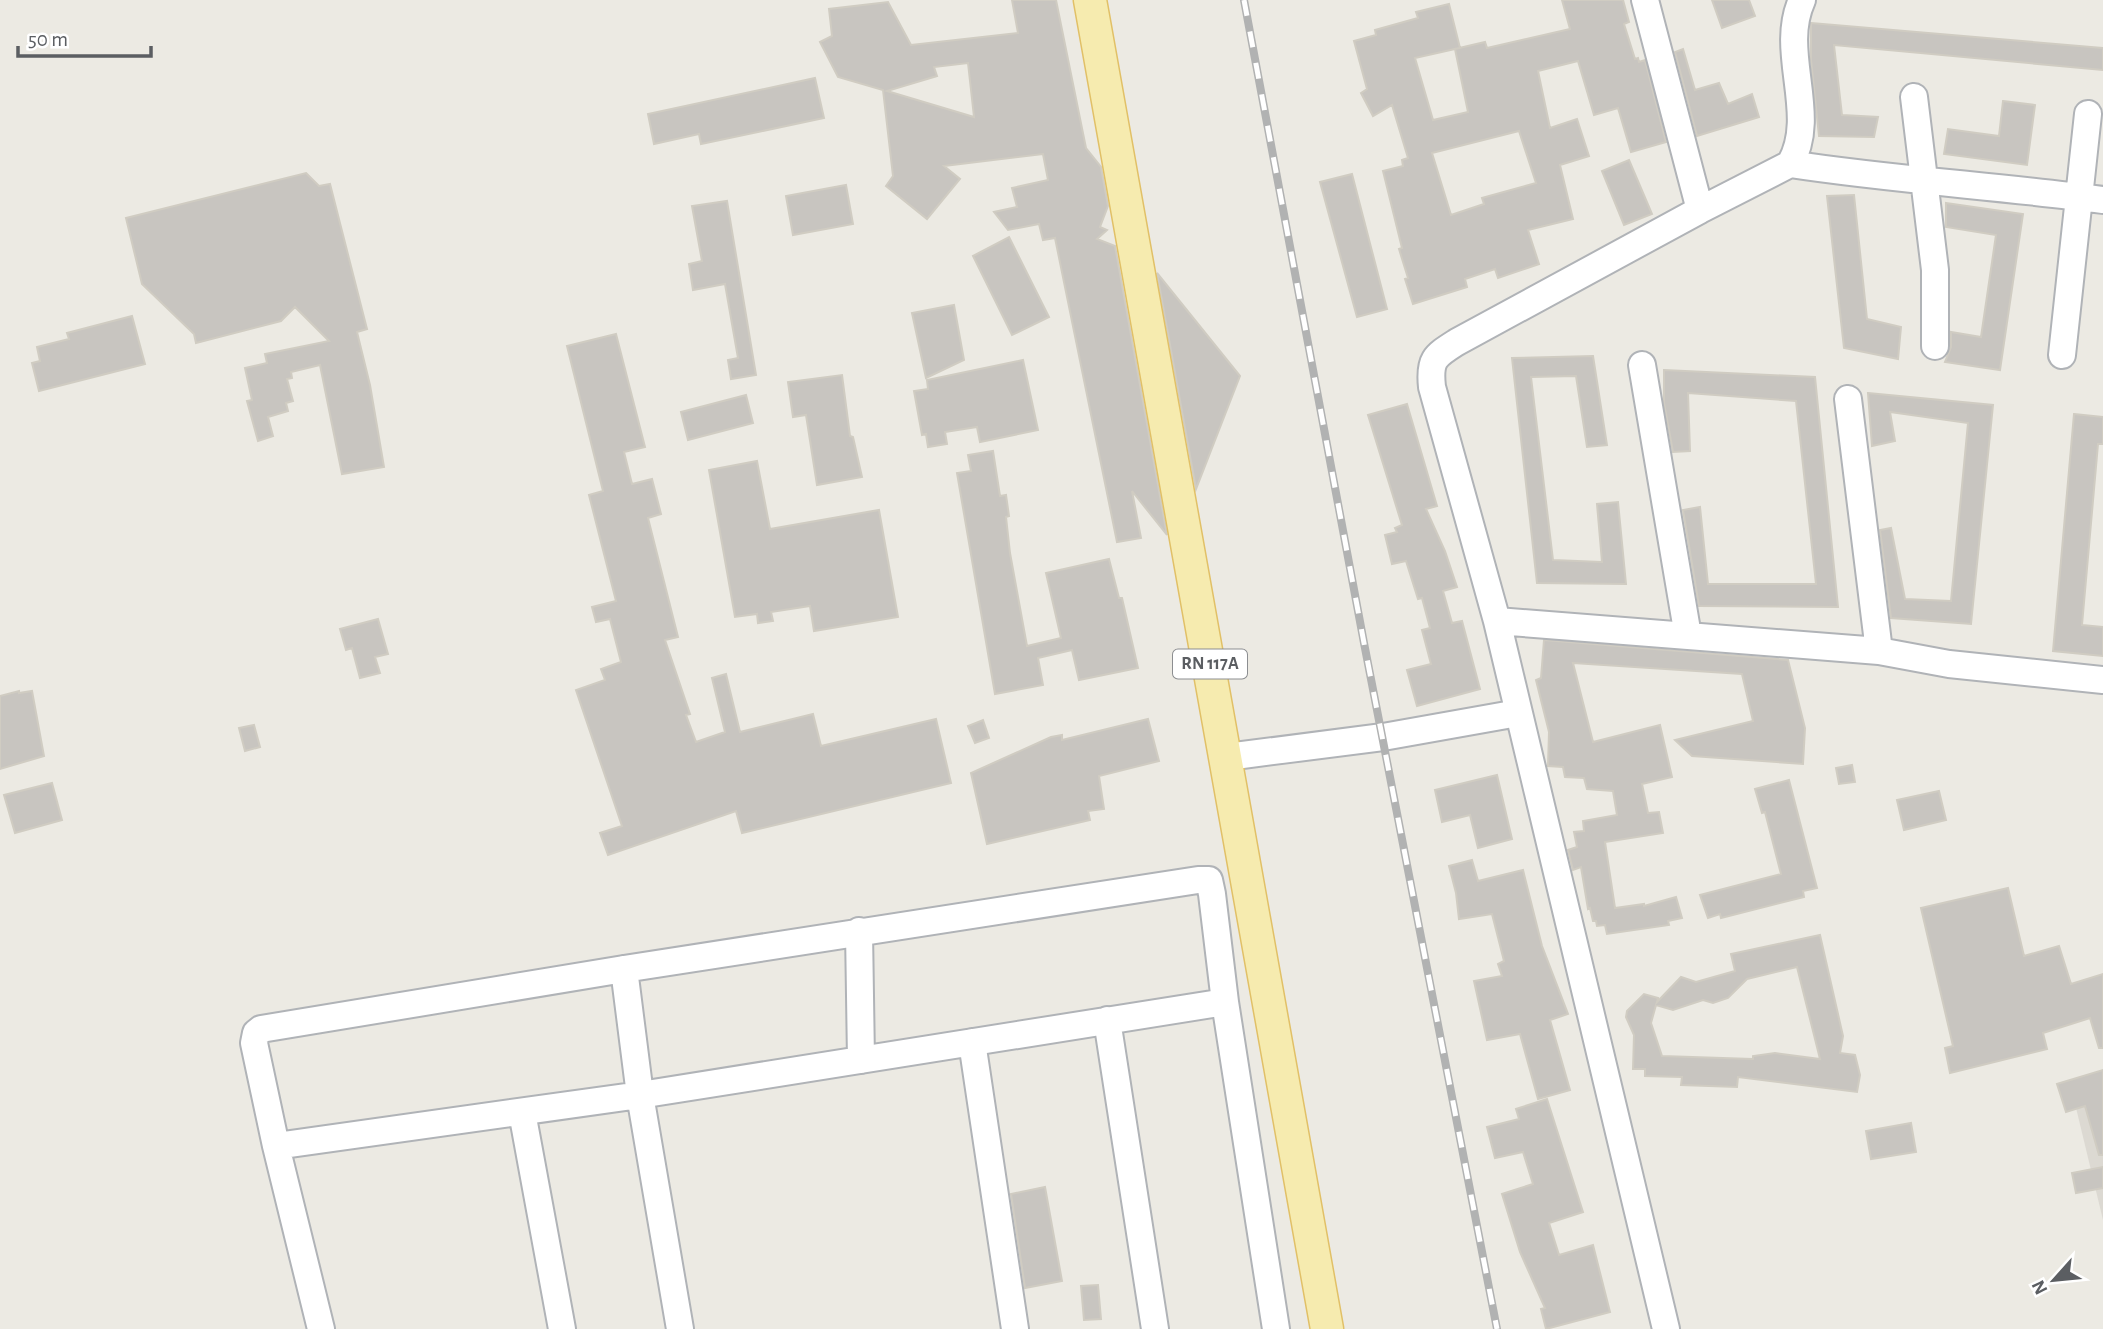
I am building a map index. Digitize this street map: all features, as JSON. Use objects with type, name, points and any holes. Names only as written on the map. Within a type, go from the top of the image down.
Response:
[{"type":"main road","name":"RN 117A","points":[[1090,0],[1327,1329]]},
{"type":"street","points":[[1645,0],[1700,210]]},
{"type":"street","points":[[1666,1329],[1497,621],[1432,387],[1430,368],[1436,356],[1457,342],[1790,164],[1798,151],[1801,134],[1794,17],[1802,0]]},
{"type":"street","points":[[1914,97],[1935,270],[1935,346]]},
{"type":"street","points":[[2062,355],[2091,199],[2088,114]]},
{"type":"street","points":[[1790,164],[1863,176],[2016,188],[2091,199]]},
{"type":"street","points":[[1642,365],[1688,636]]},
{"type":"street","points":[[1848,399],[1880,651]]},
{"type":"street","points":[[1497,621],[1880,651],[1949,664],[2103,680]]},
{"type":"street","points":[[1227,757],[1383,737],[1518,713]]},
{"type":"street","points":[[321,1329],[254,1043],[256,1033],[261,1029],[859,931],[1246,873]]},
{"type":"street","points":[[1209,880],[1225,1002],[1276,1329]]},
{"type":"street","points":[[859,931],[861,1060]]},
{"type":"street","points":[[624,969],[640,1095],[680,1329]]},
{"type":"street","points":[[276,1146],[640,1095],[1225,1002]]},
{"type":"street","points":[[1107,1020],[1155,1329]]},
{"type":"street","points":[[972,1042],[1015,1329]]},
{"type":"street","points":[[522,1112],[562,1329]]},
{"type":"shaded area","points":[[2103,1079],[2103,1220],[2071,1087]]},
{"type":"building","points":[[1012,0],[1056,0],[1086,148],[1101,167],[1108,206],[1100,227],[1107,230],[1097,239],[1115,246],[1167,535],[1132,491],[1141,538],[1117,542],[1055,238],[1043,240],[1039,224],[1008,230],[994,212],[1017,207],[1012,188],[1048,180],[1043,154],[944,166],[960,179],[927,219],[886,186],[893,176],[883,90],[838,77],[820,42],[832,36],[829,9],[888,2],[911,45],[1018,33]],"holes":[[[968,63],[974,117],[887,91],[937,76],[934,67]]]},
{"type":"building","points":[[1562,0],[1623,0],[1629,22],[1624,24],[1635,59],[1638,58],[1639,62],[1645,60],[1666,142],[1631,152],[1618,108],[1594,115],[1578,61],[1538,71],[1550,128],[1577,119],[1589,156],[1560,165],[1573,219],[1528,230],[1539,264],[1498,278],[1495,269],[1465,279],[1467,287],[1413,304],[1405,279],[1408,278],[1399,249],[1402,248],[1383,171],[1403,166],[1402,160],[1408,158],[1392,105],[1373,116],[1361,93],[1367,89],[1354,41],[1376,35],[1375,30],[1418,18],[1416,12],[1449,4],[1460,48],[1485,42],[1487,48],[1570,29]],"holes":[[[1455,49],[1468,112],[1433,120],[1415,58]],[[1519,131],[1536,183],[1482,198],[1484,204],[1451,215],[1432,153]]]},
{"type":"building","points":[[1712,0],[1749,0],[1755,16],[1722,28]]},
{"type":"building","points":[[1811,23],[2103,48],[2103,70],[1834,45],[1842,115],[1878,117],[1874,137],[1819,136],[1811,60]]},
{"type":"building","points":[[1683,49],[1695,90],[1719,83],[1728,104],[1752,94],[1759,117],[1697,136],[1675,52]]},
{"type":"building","points":[[815,78],[824,118],[701,144],[699,134],[654,144],[648,114]]},
{"type":"building","points":[[2003,101],[2035,105],[2027,165],[1944,154],[1948,129],[1999,136]]},
{"type":"building","points":[[1629,160],[1652,214],[1624,225],[1602,171]]},
{"type":"building","points":[[306,173],[319,186],[330,184],[367,329],[357,332],[370,385],[384,467],[342,474],[320,365],[291,372],[292,378],[287,379],[293,401],[286,403],[288,411],[268,417],[273,436],[258,441],[247,401],[252,400],[245,368],[267,363],[265,354],[329,341],[295,307],[281,321],[196,343],[194,334],[142,284],[126,218]]},
{"type":"building","points":[[1352,174],[1387,309],[1357,317],[1320,182]]},
{"type":"building","points":[[846,185],[853,224],[793,235],[786,196]]},
{"type":"building","points":[[1854,195],[1867,319],[1901,327],[1898,359],[1844,348],[1827,196]]},
{"type":"building","points":[[727,201],[756,375],[731,379],[728,360],[738,358],[725,284],[693,290],[689,264],[702,261],[692,206]]},
{"type":"building","points":[[1946,203],[2023,214],[2000,370],[1945,362],[1951,347],[1951,332],[1981,337],[1996,235],[1946,227]]},
{"type":"building","points":[[1009,237],[1049,317],[1012,335],[973,256]]},
{"type":"building","points":[[1157,273],[1240,376],[1196,489]]},
{"type":"building","points":[[954,305],[964,360],[926,378],[912,313]]},
{"type":"building","points":[[132,316],[145,364],[39,391],[32,363],[40,361],[37,347],[69,339],[67,333]]},
{"type":"building","points":[[616,334],[645,447],[624,452],[632,484],[652,479],[661,514],[648,518],[678,637],[665,640],[690,714],[686,715],[696,742],[725,732],[712,678],[726,674],[740,732],[813,714],[821,746],[936,719],[951,783],[742,833],[736,811],[608,855],[600,833],[622,826],[576,690],[605,680],[601,669],[621,662],[610,619],[596,622],[592,607],[616,601],[589,495],[603,491],[567,346]]},
{"type":"building","points":[[1593,356],[1607,445],[1587,447],[1576,376],[1531,377],[1553,560],[1602,562],[1597,504],[1618,502],[1626,584],[1537,583],[1512,358]]},
{"type":"building","points":[[1023,360],[1038,430],[980,442],[977,427],[945,432],[947,444],[928,447],[926,434],[922,435],[914,391],[928,389],[927,380]]},
{"type":"building","points":[[1664,370],[1815,377],[1838,607],[1699,606],[1683,510],[1700,507],[1708,584],[1816,584],[1796,401],[1688,393],[1690,451],[1673,452],[1664,403]]},
{"type":"building","points":[[842,375],[850,436],[853,437],[862,477],[817,485],[806,415],[793,417],[788,382]]},
{"type":"building","points":[[1868,393],[1993,405],[1971,624],[1891,618],[1880,530],[1891,528],[1905,599],[1951,601],[1968,423],[1890,412],[1895,441],[1872,446]]},
{"type":"building","points":[[746,395],[753,423],[688,440],[681,412]]},
{"type":"building","points":[[1407,404],[1437,506],[1426,509],[1445,551],[1457,587],[1443,591],[1452,623],[1462,621],[1480,689],[1417,706],[1407,670],[1431,664],[1422,630],[1430,628],[1422,598],[1418,599],[1406,561],[1392,564],[1385,535],[1397,532],[1395,528],[1402,525],[1368,415]]},
{"type":"building","points":[[2074,414],[2103,417],[2103,444],[2098,444],[2082,625],[2103,627],[2103,656],[2053,651]]},
{"type":"building","points":[[993,451],[1000,496],[1006,495],[1010,553],[1027,646],[1061,638],[1046,573],[1109,559],[1119,598],[1122,598],[1138,668],[1079,680],[1072,650],[1038,658],[1043,685],[995,694],[957,473],[971,471],[968,455]]},
{"type":"building","points":[[757,461],[770,529],[879,510],[898,617],[814,631],[810,606],[771,612],[773,621],[758,623],[757,614],[735,617],[709,470]]},
{"type":"building","points":[[378,619],[388,654],[375,657],[380,673],[360,678],[352,648],[346,650],[340,629]]},
{"type":"building","points":[[1544,640],[1788,660],[1805,728],[1803,764],[1692,756],[1675,740],[1753,721],[1742,674],[1573,663],[1593,742],[1660,725],[1672,777],[1642,784],[1648,813],[1659,812],[1663,833],[1605,842],[1615,908],[1644,906],[1676,897],[1682,918],[1668,921],[1669,925],[1607,934],[1605,925],[1597,926],[1596,921],[1593,921],[1590,908],[1588,909],[1581,867],[1573,870],[1568,850],[1577,847],[1574,832],[1584,831],[1583,821],[1617,815],[1613,791],[1587,789],[1584,778],[1565,777],[1563,767],[1548,766],[1549,732],[1536,680],[1541,678]]},
{"type":"building","points":[[32,691],[44,756],[0,769],[0,696]]},
{"type":"building","points":[[1148,719],[1159,761],[1099,776],[1104,809],[1088,811],[1090,820],[987,844],[971,773],[1051,737],[1062,735],[1062,740]]},
{"type":"building","points":[[983,720],[989,738],[975,743],[968,726]]},
{"type":"building","points":[[254,725],[260,747],[245,751],[239,728]]},
{"type":"building","points":[[1852,765],[1855,782],[1839,784],[1836,768]]},
{"type":"building","points":[[1497,775],[1512,839],[1478,848],[1470,815],[1442,822],[1435,790]]},
{"type":"building","points":[[1789,780],[1817,888],[1803,891],[1804,897],[1721,918],[1720,914],[1708,918],[1700,895],[1781,874],[1765,812],[1762,813],[1755,789]]},
{"type":"building","points":[[52,783],[62,820],[15,833],[4,795]]},
{"type":"building","points":[[1939,791],[1946,820],[1904,830],[1897,800]]},
{"type":"building","points":[[1472,860],[1478,881],[1523,870],[1542,946],[1568,1014],[1550,1020],[1570,1090],[1538,1099],[1520,1034],[1487,1040],[1474,981],[1502,976],[1498,964],[1504,961],[1492,914],[1459,919],[1449,866]]},
{"type":"building","points":[[2008,888],[2024,956],[2059,946],[2071,984],[2103,974],[2103,1048],[2099,1048],[2090,1018],[2043,1033],[2047,1049],[1950,1073],[1945,1048],[1953,1046],[1921,908]]},
{"type":"building","points":[[1820,935],[1843,1036],[1840,1053],[1855,1055],[1860,1075],[1857,1092],[1738,1077],[1737,1087],[1681,1085],[1682,1077],[1645,1076],[1645,1069],[1633,1069],[1634,1035],[1626,1017],[1627,1011],[1644,994],[1658,998],[1657,1002],[1681,977],[1696,982],[1735,971],[1731,954]],"holes":[[[1797,967],[1820,1059],[1775,1053],[1753,1056],[1753,1059],[1662,1056],[1651,1023],[1656,1005],[1673,1010],[1703,1000],[1713,1003],[1728,998],[1747,979]]]},
{"type":"building","points":[[2103,1070],[2103,1155],[2099,1155],[2085,1106],[2066,1112],[2057,1084]]},
{"type":"building","points":[[1547,1099],[1583,1212],[1549,1223],[1559,1255],[1593,1245],[1610,1312],[1546,1329],[1541,1309],[1545,1308],[1520,1252],[1502,1194],[1533,1184],[1523,1152],[1495,1158],[1487,1127],[1519,1119],[1516,1109]]},
{"type":"building","points":[[1911,1123],[1916,1152],[1871,1159],[1866,1131]]},
{"type":"building","points":[[2103,1167],[2103,1188],[2076,1193],[2072,1173]]},
{"type":"building","points":[[1045,1187],[1062,1281],[1025,1288],[1011,1194]]},
{"type":"building","points":[[1098,1285],[1101,1319],[1084,1320],[1081,1286]]},
{"type":"railway","points":[[1244,0],[1364,643],[1497,1329]]}]
